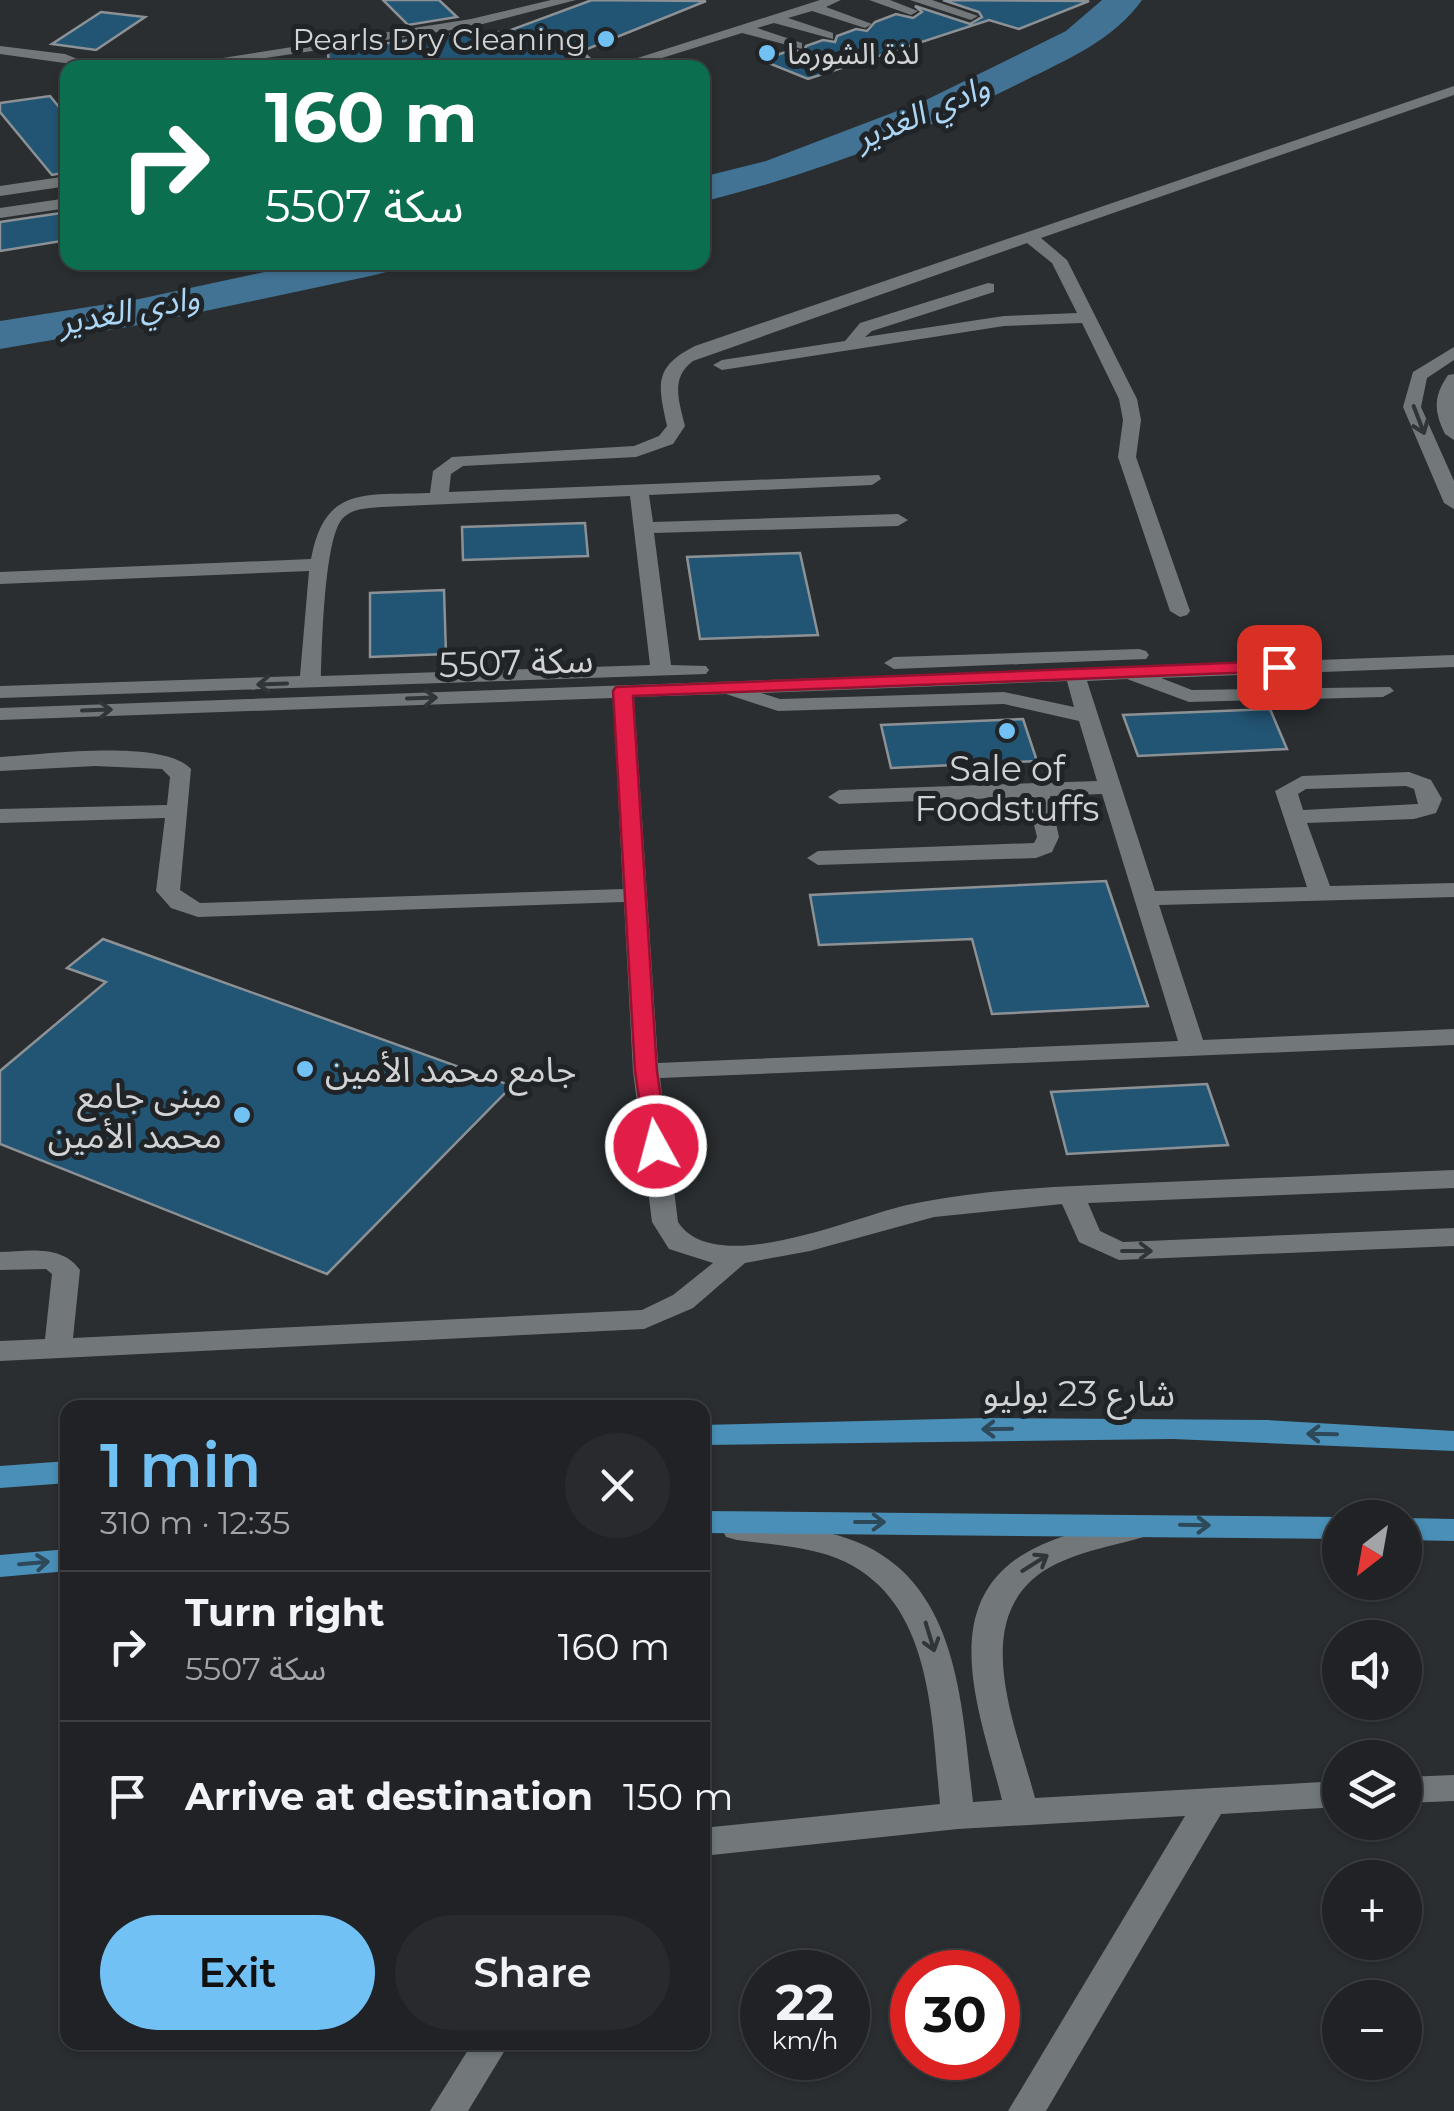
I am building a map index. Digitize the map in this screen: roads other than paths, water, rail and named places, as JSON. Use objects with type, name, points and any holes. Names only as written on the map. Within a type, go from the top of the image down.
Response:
[{"type":"main road","name":"شارع 23 يوليو","points":[[710,1435],[1053,1427],[1381,1436]]},
{"type":"main road","points":[[0,1477],[60,1473]]},
{"type":"main road","points":[[710,1523],[1322,1528]]},
{"type":"main road","points":[[1422,1529],[1454,1530]]},
{"type":"main road","points":[[0,1566],[60,1561]]},
{"type":"street","points":[[640,60],[834,0]]},
{"type":"street","points":[[876,0],[971,16]]},
{"type":"street","points":[[219,60],[471,22],[559,1]]},
{"type":"street","points":[[812,7],[865,24]]},
{"type":"street","points":[[776,19],[828,36]]},
{"type":"street","points":[[745,29],[797,46]]},
{"type":"street","points":[[0,50],[71,60]]},
{"type":"street","points":[[439,498],[442,471],[459,461],[636,451],[658,444],[676,426],[666,380],[674,365],[690,355],[1454,90]]},
{"type":"street","points":[[0,191],[60,182]]},
{"type":"street","points":[[0,213],[60,204]]},
{"type":"street","points":[[1028,236],[1059,260],[1091,318],[1128,400],[1132,420],[1127,457],[1180,612]]},
{"type":"street","points":[[852,344],[866,327],[985,282],[1004,321]]},
{"type":"street","points":[[722,365],[1004,321],[1091,318]]},
{"type":"street","points":[[746,334],[770,357]]},
{"type":"street","points":[[1454,352],[1419,376],[1412,407],[1454,502]]},
{"type":"street","points":[[1454,379],[1444,394],[1443,411],[1454,434]]},
{"type":"street","points":[[310,683],[320,565],[332,518],[346,508],[369,502],[439,498],[872,479]]},
{"type":"street","points":[[640,490],[661,671]]},
{"type":"street","points":[[642,528],[898,520]]},
{"type":"street","points":[[0,578],[320,565]]},
{"type":"street","name":"سكة 5507","points":[[0,692],[1454,644]]},
{"type":"street","name":"سكة 5507","points":[[0,714],[1454,661]]},
{"type":"street","points":[[1130,672],[1189,696],[1383,691]]},
{"type":"street","points":[[1074,675],[1192,1048]]},
{"type":"street","points":[[721,686],[778,705],[976,696],[1032,702],[1087,716]]},
{"type":"street","points":[[623,691],[646,1071],[668,1233],[675,1243],[694,1254],[736,1256],[930,1210],[1072,1194],[1454,1179]]},
{"type":"street","points":[[0,764],[162,759],[180,769],[168,891],[179,903],[198,910],[638,895]]},
{"type":"street","points":[[1294,817],[1414,812],[1428,808],[1432,800],[1423,784],[1409,780],[1302,783],[1286,791],[1294,817],[1321,893]]},
{"type":"street","points":[[838,797],[1110,787]]},
{"type":"street","points":[[818,858],[1036,850],[1048,842],[1036,790]]},
{"type":"street","points":[[0,816],[177,811]]},
{"type":"street","points":[[1147,898],[1454,890]]},
{"type":"street","points":[[646,1071],[1454,1038]]},
{"type":"street","points":[[1072,1194],[1089,1236],[1102,1246],[1120,1251],[1454,1237]]},
{"type":"street","points":[[0,1351],[644,1319],[672,1310],[696,1296],[736,1256]]},
{"type":"street","points":[[0,1261],[52,1260],[66,1270],[58,1348]]},
{"type":"street","points":[[1381,1436],[1454,1438]]},
{"type":"street","points":[[710,1524],[816,1540],[855,1553],[888,1572],[914,1598],[930,1629],[958,1816]]},
{"type":"street","points":[[1022,1813],[986,1662],[986,1630],[996,1600],[1016,1575],[1045,1556],[1151,1524]]},
{"type":"street","points":[[1422,1789],[1454,1788]]},
{"type":"street","points":[[710,1841],[958,1816],[1322,1795]]},
{"type":"street","points":[[1026,2111],[1211,1802]]},
{"type":"street","points":[[448,2111],[489,2050]]},
{"type":"waterway","name":"وادي الغدير","points":[[710,188],[780,170],[940,108],[1079,39],[1124,0]]},
{"type":"waterway","name":"وادي الغدير","points":[[0,335],[139,312],[337,270]]},
{"type":"place","name":"Pearls Dry Cleaning","points":[[606,39]]},
{"type":"place","name":"لذة الشورما","points":[[767,53]]},
{"type":"place","name":"Sale of Foodstuffs","points":[[1007,731]]},
{"type":"place","name":"جامع محمد الأمين","points":[[305,1069]]},
{"type":"place","name":"مبنى جامع محمد الأمين","points":[[242,1115]]}]
